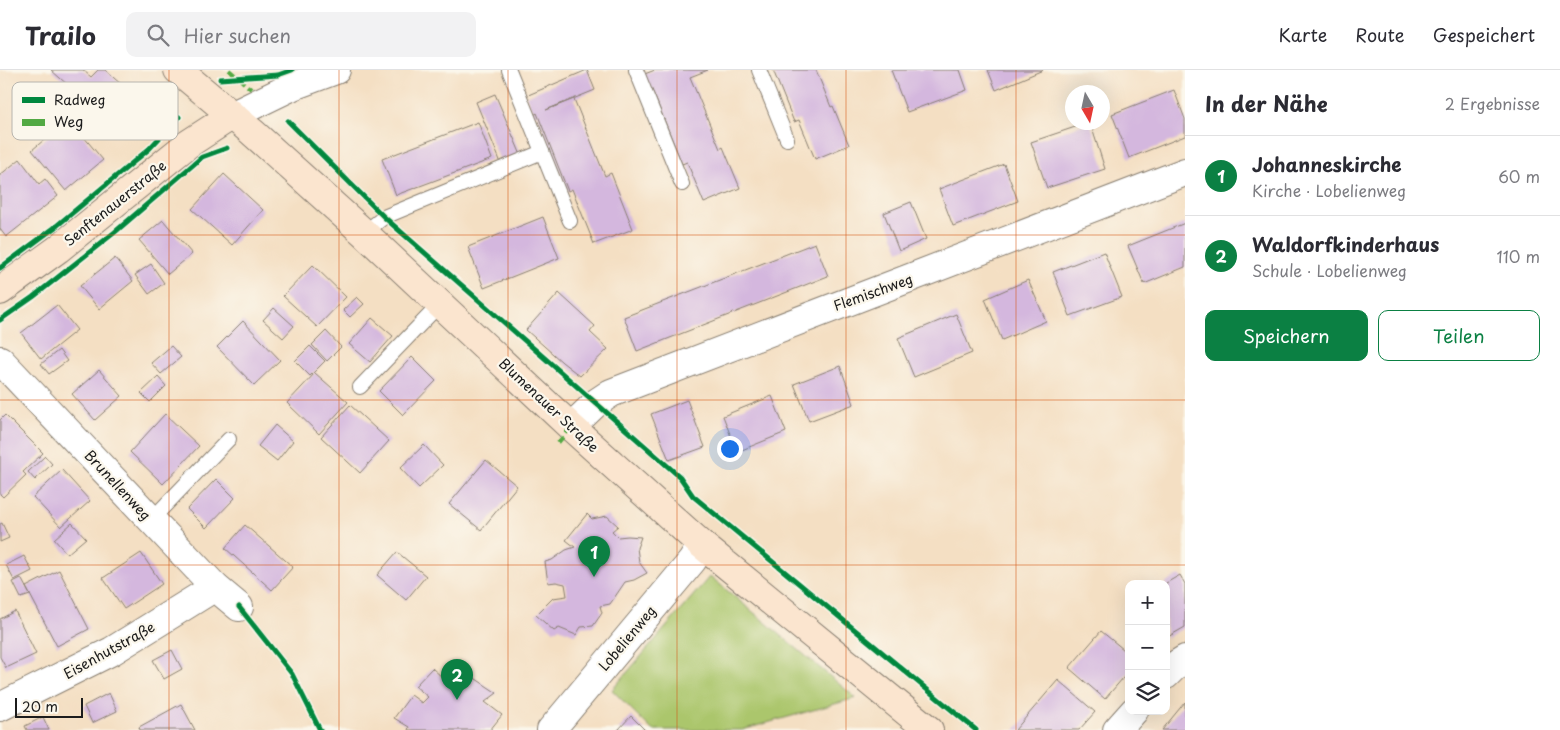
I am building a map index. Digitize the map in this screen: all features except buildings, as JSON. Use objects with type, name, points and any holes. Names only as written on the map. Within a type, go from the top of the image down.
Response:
[{"type":"street","name":"Blumenauer Straße","points":[[178,70],[252,132],[364,233],[702,545],[929,730]]},
{"type":"street","points":[[231,116],[293,86],[336,70]]},
{"type":"street","name":"Senftenauerstraße","points":[[0,291],[58,249],[183,147],[231,116]]},
{"type":"street","name":"Flemischweg","points":[[572,427],[596,403],[611,393],[1185,172]]},
{"type":"street","name":"Brunellenweg","points":[[0,360],[215,587],[239,607]]},
{"type":"street","name":"Lobelienweg","points":[[551,730],[692,561],[702,545]]},
{"type":"street","name":"Eisenhutstraße","points":[[0,707],[112,651],[215,587]]},
{"type":"street","points":[[1170,671],[1185,659]]},
{"type":"street","points":[[1117,730],[1130,715]]},
{"type":"lane","points":[[509,70],[570,222]]},
{"type":"lane","points":[[636,70],[682,184]]},
{"type":"lane","points":[[759,70],[787,139]]},
{"type":"lane","points":[[364,233],[384,217],[542,152]]},
{"type":"lane","points":[[360,387],[440,304]]},
{"type":"lane","points":[[151,520],[229,439]]},
{"type":"green space","points":[[710,576],[856,698],[742,730],[652,730],[612,690]]},
{"type":"marked path","points":[[229,70],[251,89]]},
{"type":"marked path","points":[[558,443],[571,427]]},
{"type":"cycle path","points":[[220,79],[278,75],[292,70]]},
{"type":"cycle path","points":[[288,121],[384,217],[680,477],[693,496],[976,730]]},
{"type":"cycle path","points":[[0,268],[54,228],[157,140]]},
{"type":"cycle path","points":[[0,320],[33,297],[115,232],[202,157],[227,148]]},
{"type":"cycle path","points":[[239,607],[292,674],[320,730]]},
{"type":"place","name":"Johanneskirche","points":[[594,577]]},
{"type":"place","name":"Waldorfkinderhaus","points":[[457,700]]}]
